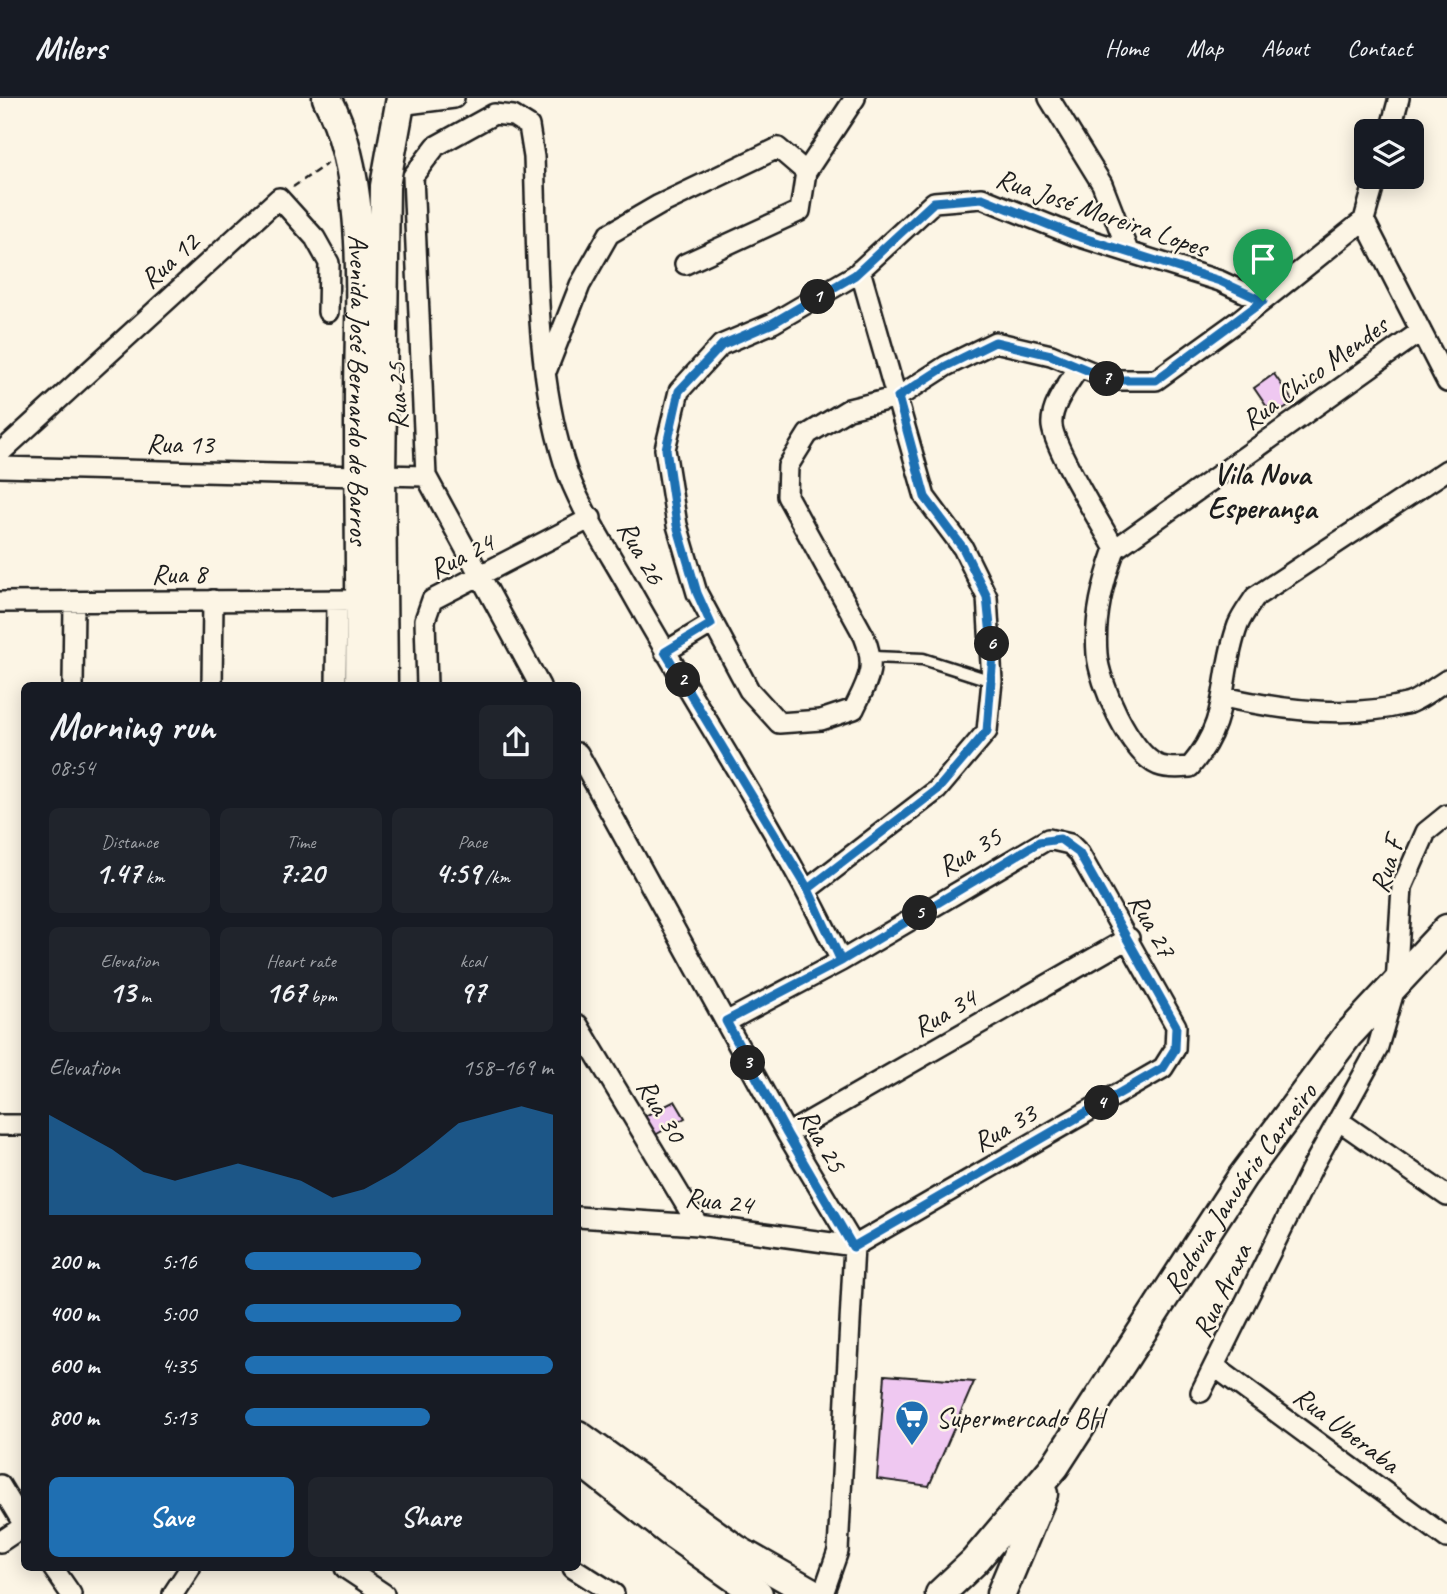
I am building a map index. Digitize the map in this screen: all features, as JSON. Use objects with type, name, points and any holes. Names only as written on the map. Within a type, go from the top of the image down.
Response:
[{"type":"main road","name":"Avenida José Bernardo de Barros","points":[[327,98],[348,148],[354,178],[383,682]]},
{"type":"main road","name":"Avenida José Bernardo de Barros","points":[[359,682],[348,601],[370,475],[385,186],[396,100]]},
{"type":"main road","name":"Rodovia Januário Carneiro","points":[[940,1594],[974,1562],[1055,1466],[1242,1177],[1348,1035],[1447,929]]},
{"type":"main road","points":[[581,1436],[737,1550],[814,1594]]},
{"type":"main road","points":[[581,1461],[758,1594]]},
{"type":"main road","name":"Rodovia Januário Carneiro","points":[[1000,1594],[1055,1466]]},
{"type":"street","points":[[396,100],[454,98]]},
{"type":"street","points":[[685,264],[800,211],[806,172],[855,98]]},
{"type":"street","points":[[1049,98],[1102,184],[1128,251]]},
{"type":"street","points":[[1393,119],[1399,98]]},
{"type":"street","name":"Rua 25","points":[[529,126],[513,116],[494,114],[436,146],[413,176],[426,476],[479,579],[538,682]]},
{"type":"street","name":"Rua 26","points":[[529,126],[534,157],[546,373],[564,463],[591,518],[665,652],[808,889],[841,961]]},
{"type":"street","points":[[546,373],[580,285],[609,234],[659,205],[778,148],[806,172]]},
{"type":"street","points":[[873,657],[787,496],[788,466],[808,434],[849,409],[898,397],[946,366],[995,342],[1051,355],[1111,380],[1156,380],[1263,301],[1364,220],[1373,189]]},
{"type":"street","points":[[279,198],[315,238],[329,263],[328,312]]},
{"type":"street","name":"Rua 12","points":[[0,453],[279,198]]},
{"type":"street","name":"Rua José Moreira Lopes","points":[[873,657],[871,671],[854,709],[821,720],[779,723],[749,690],[711,624],[697,593],[677,525],[666,449],[679,391],[722,345],[773,323],[859,270],[934,202],[982,198],[1074,235],[1220,281],[1263,301]]},
{"type":"street","points":[[1364,220],[1447,382]]},
{"type":"street","points":[[808,889],[937,790],[987,731],[992,681],[987,597],[963,548],[925,497],[859,270]]},
{"type":"street","name":"Rua Chico Mendes","points":[[1115,549],[1420,331]]},
{"type":"street","points":[[1079,367],[1057,404],[1052,426],[1059,446],[1115,549],[1105,575],[1097,618],[1097,657],[1112,707],[1133,741],[1156,764],[1175,768],[1190,767],[1209,744],[1224,697],[1239,624],[1255,597],[1447,470]]},
{"type":"street","name":"Rua 13","points":[[0,467],[426,476]]},
{"type":"street","name":"Rua 24","points":[[427,682],[425,620],[432,600],[479,579],[591,518]]},
{"type":"street","points":[[212,682],[213,600]]},
{"type":"street","points":[[337,682],[348,601]]},
{"type":"street","name":"Rua 8","points":[[0,602],[348,601]]},
{"type":"street","points":[[73,682],[74,603]]},
{"type":"street","points":[[665,652],[711,624]]},
{"type":"street","points":[[1224,697],[1261,705],[1340,711],[1408,704],[1447,680]]},
{"type":"street","name":"Rua 25","points":[[581,758],[787,1134],[853,1247]]},
{"type":"street","name":"Rua F","points":[[1396,984],[1402,887],[1426,832],[1447,815]]},
{"type":"street","name":"Rua 35","points":[[726,1021],[841,961],[1039,842],[1060,839]]},
{"type":"street","name":"Rua 27","points":[[1060,839],[1079,853],[1129,938],[1176,1026],[1175,1049]]},
{"type":"street","name":"Rua 34","points":[[787,1134],[1129,938]]},
{"type":"street","name":"Rua Araxa","points":[[1201,1392],[1338,1120],[1377,1050],[1396,984]]},
{"type":"street","name":"Rua 30","points":[[581,1030],[698,1224]]},
{"type":"street","name":"Rua 33","points":[[853,1247],[1163,1068],[1175,1049]]},
{"type":"street","points":[[1338,1120],[1447,1196]]},
{"type":"street","points":[[0,1125],[21,1125]]},
{"type":"street","name":"Rua 24","points":[[581,1217],[698,1224],[853,1247]]},
{"type":"street","points":[[824,1594],[838,1551],[853,1247]]},
{"type":"street","name":"Rua Uberaba","points":[[1214,1366],[1447,1538]]},
{"type":"street","points":[[0,1485],[21,1520]]},
{"type":"street","points":[[0,1542],[21,1527]]},
{"type":"street","points":[[55,1571],[71,1594]]},
{"type":"street","points":[[173,1594],[188,1571]]},
{"type":"street","points":[[350,1571],[384,1594]]},
{"type":"street","points":[[578,1571],[614,1594]]},
{"type":"lane","points":[[873,657],[923,659],[992,681]]},
{"type":"path","points":[[279,198],[348,148]]},
{"type":"building","points":[[1274,374],[1294,403],[1273,416],[1254,388]]},
{"type":"building","points":[[675,1101],[685,1118],[650,1138],[639,1119]]},
{"type":"building","name":"Supermercado BH","points":[[885,1375],[974,1382],[929,1486],[877,1479]]},
{"type":"place","name":"Supermercado BH","points":[[912,1447]]},
{"type":"district","name":"Vila Nova Esperança","points":[[1262,491]]},
{"type":"route","points":[[1263,301],[1156,380],[1111,380],[1051,355],[995,342],[946,366],[898,397],[925,497],[963,548],[987,597],[993,655],[987,731],[937,790],[808,889],[841,961],[1039,842],[1060,839],[1079,853],[1129,938],[1176,1026],[1175,1049],[1163,1068],[853,1247],[787,1134],[726,1021],[841,961],[808,889],[665,652],[711,624],[697,593],[677,525],[666,449],[679,391],[722,345],[773,323],[855,275],[934,202],[982,198],[1074,235],[1220,281],[1263,301]]}]
